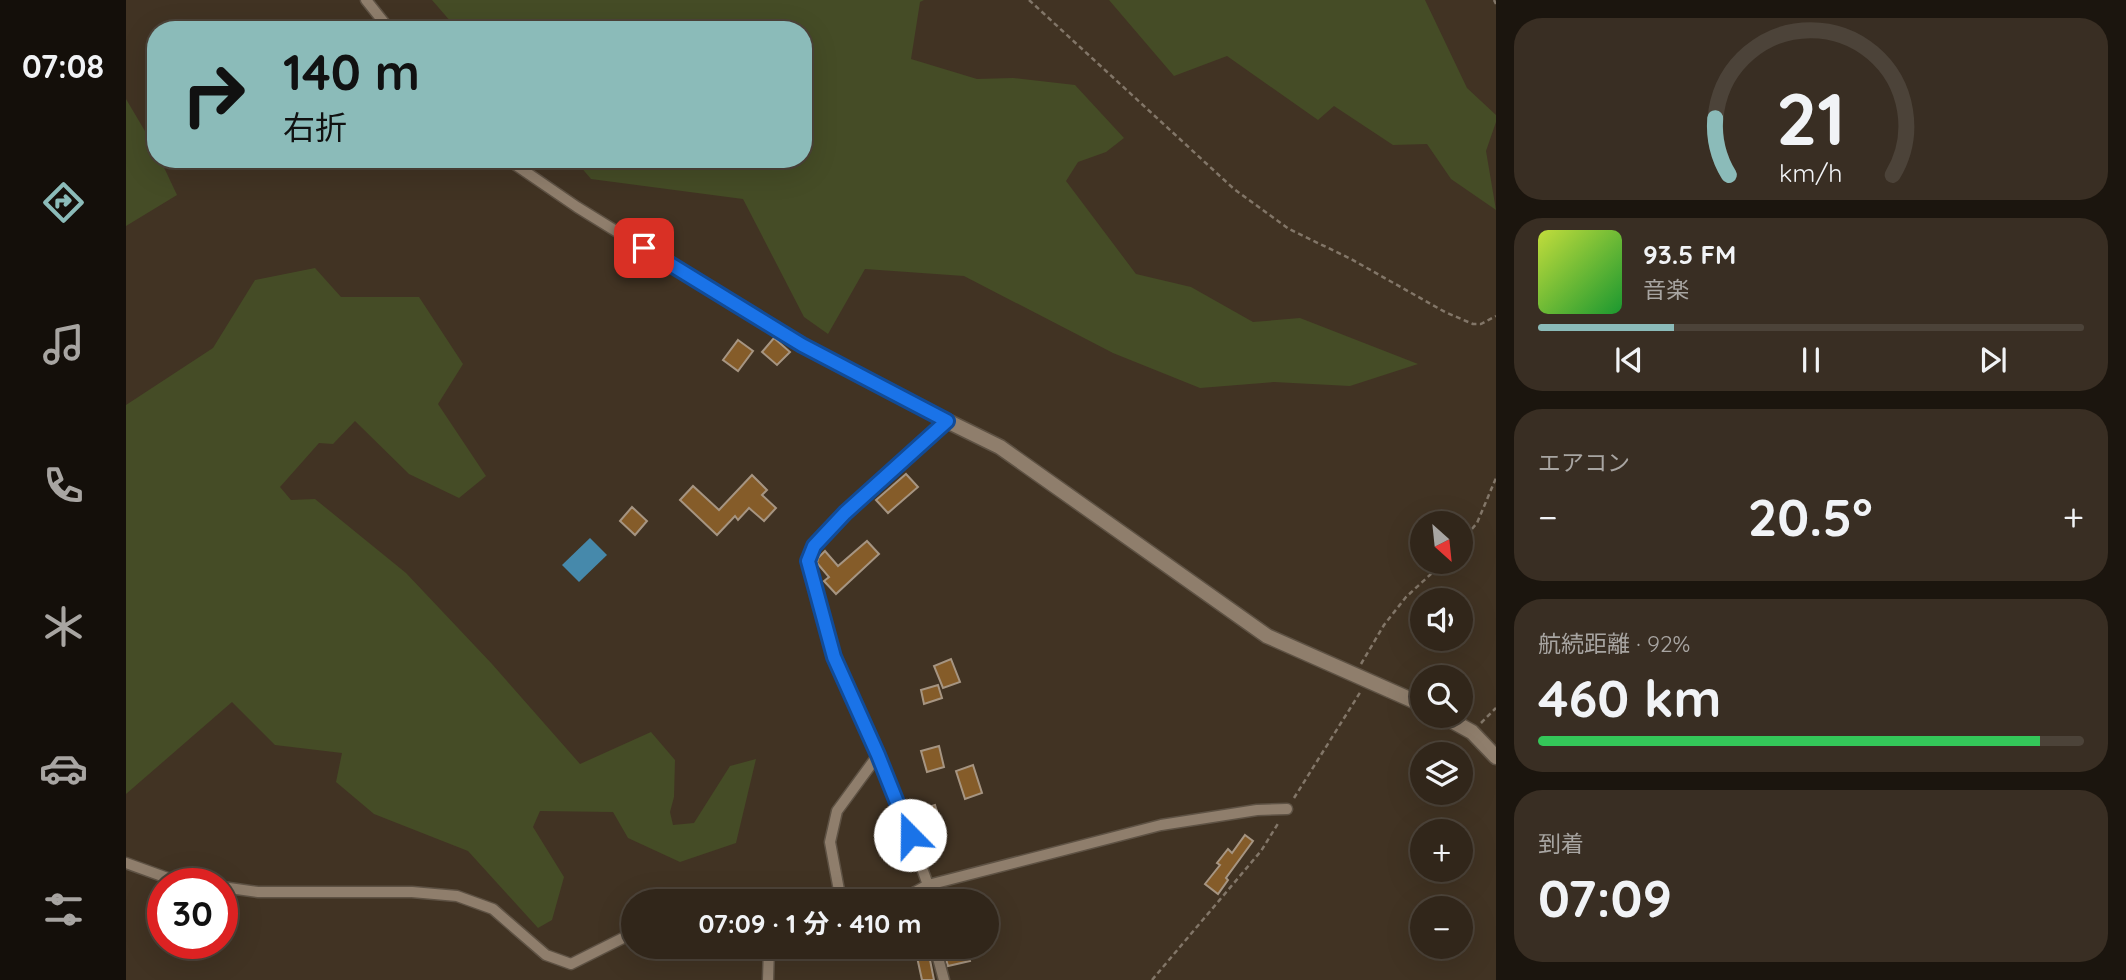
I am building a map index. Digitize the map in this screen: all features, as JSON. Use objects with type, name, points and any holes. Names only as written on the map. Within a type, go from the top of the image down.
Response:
[{"type":"street","points":[[366,0],[383,21]]},
{"type":"street","points":[[520,168],[588,214],[802,345],[1000,447],[1268,636],[1410,700]]},
{"type":"street","points":[[928,889],[878,755],[834,657],[808,561],[814,546],[845,513],[947,421]]},
{"type":"street","points":[[1465,728],[1496,757]]},
{"type":"street","points":[[839,889],[830,842],[837,811],[878,755]]},
{"type":"street","points":[[921,889],[1161,825],[1257,810],[1287,809]]},
{"type":"street","points":[[126,863],[147,871]]},
{"type":"street","points":[[238,889],[258,892],[412,892],[457,896],[493,909],[546,955],[570,964],[621,939]]},
{"type":"street","points":[[768,980],[769,959]]},
{"type":"street","points":[[938,959],[944,980]]},
{"type":"path","points":[[1028,0],[1234,189],[1289,229],[1351,259],[1446,313],[1473,324],[1481,324],[1496,316]]},
{"type":"path","points":[[1474,527],[1496,478]]},
{"type":"path","points":[[1152,980],[1261,851],[1346,713],[1384,625],[1406,597],[1431,574]]},
{"type":"path","points":[[1472,732],[1496,708]]},
{"type":"green space","points":[[432,0],[924,0],[920,2],[911,59],[977,79],[1013,78],[1075,85],[1124,138],[1106,152],[1078,162],[1066,181],[1136,274],[1191,287],[1253,322],[1300,318],[1418,364],[1350,386],[1274,382],[1200,388],[1113,353],[964,276],[865,269],[828,334],[804,317],[743,199],[591,179],[582,168],[812,168],[812,21],[450,21]]},
{"type":"green space","points":[[1109,0],[1425,0],[1467,88],[1496,115],[1486,151],[1496,210],[1451,179],[1427,144],[1393,145],[1334,106],[1318,120],[1227,56],[1174,76]]},
{"type":"green space","points":[[126,99],[147,134],[147,168],[164,168],[177,195],[126,226]]},
{"type":"green space","points":[[315,268],[341,297],[419,297],[463,364],[438,404],[486,476],[459,498],[409,474],[355,421],[333,444],[319,443],[280,487],[291,500],[315,499],[406,573],[492,664],[580,764],[651,732],[675,760],[674,797],[670,812],[673,825],[694,823],[730,766],[756,759],[736,843],[680,862],[628,838],[613,812],[540,811],[533,827],[564,877],[552,920],[538,928],[468,851],[374,814],[336,782],[342,753],[275,745],[232,702],[126,794],[126,405],[213,348],[255,280]]},
{"type":"water","points":[[590,538],[607,555],[579,582],[562,565]]},
{"type":"building","points":[[774,338],[790,352],[777,365],[762,352]]},
{"type":"building","points":[[738,340],[753,351],[738,371],[723,360]]},
{"type":"building","points":[[906,474],[918,487],[888,513],[876,500]]},
{"type":"building","points":[[752,475],[767,490],[762,495],[776,508],[764,521],[749,508],[738,520],[735,516],[717,535],[680,500],[693,486],[719,510]]},
{"type":"building","points":[[632,507],[647,521],[635,535],[620,521]]},
{"type":"building","points":[[867,541],[879,554],[836,594],[824,581],[829,577],[817,563],[818,558],[825,551],[838,566]]},
{"type":"building","points":[[951,659],[960,682],[943,688],[934,666]]},
{"type":"building","points":[[938,685],[942,698],[924,704],[921,690]]},
{"type":"building","points":[[939,746],[944,767],[927,772],[921,751]]},
{"type":"building","points":[[973,765],[982,793],[965,799],[956,771]]},
{"type":"building","points":[[935,805],[939,818],[922,823],[918,810]]},
{"type":"building","points":[[1245,835],[1253,841],[1226,878],[1228,880],[1218,894],[1205,884],[1220,865],[1217,863],[1228,849],[1232,853]]},
{"type":"building","points":[[917,959],[930,959],[934,980],[922,980]]},
{"type":"building","points":[[946,959],[970,961],[948,966]]},
{"type":"route","points":[[644,248],[802,345],[947,421],[845,513],[814,546],[808,561],[834,657],[910,835]]}]
